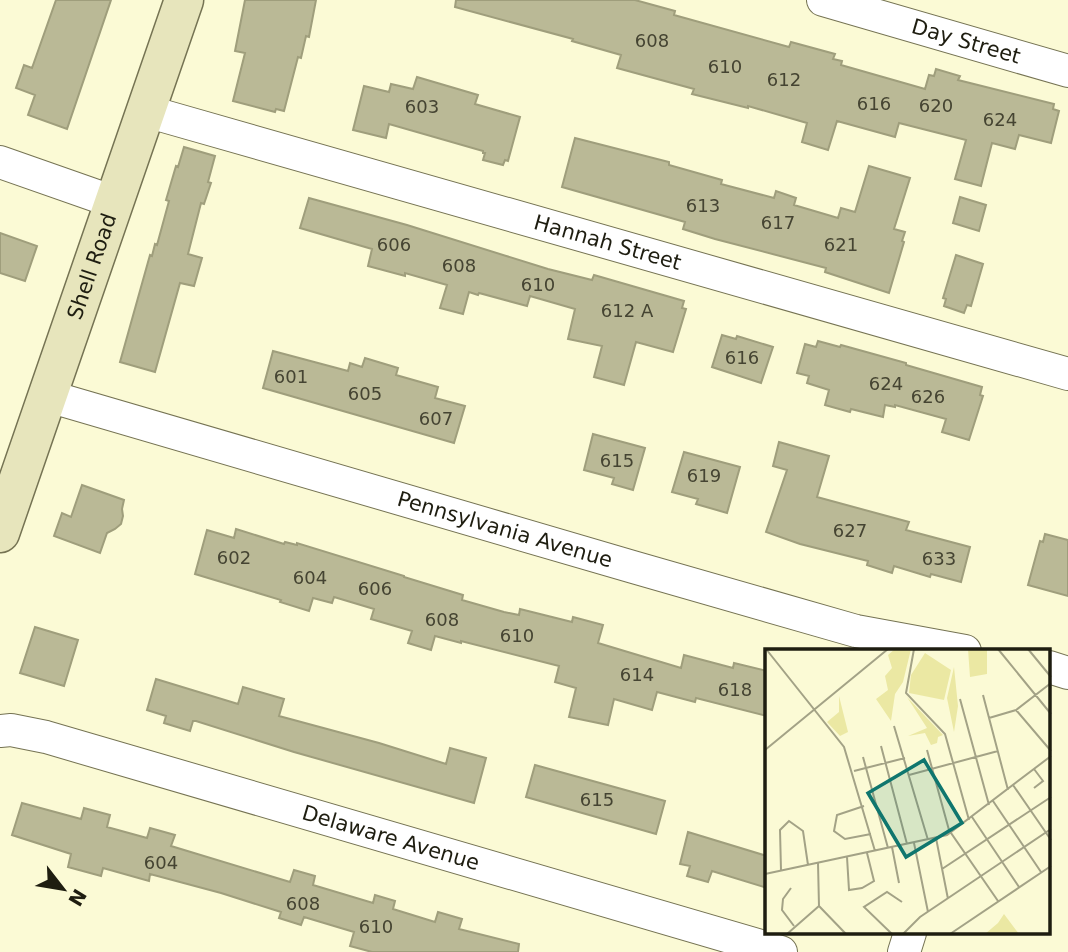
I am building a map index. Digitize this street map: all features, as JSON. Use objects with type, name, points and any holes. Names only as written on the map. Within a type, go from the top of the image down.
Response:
[{"type":"street","name":"Shell Road","points":[[3,515],[48,396],[184,0]]},
{"type":"street","name":"Day Street","points":[[823,0],[1068,71]]},
{"type":"street","name":"Hannah Street","points":[[146,111],[1068,374]]},
{"type":"street","points":[[0,162],[114,202]]},
{"type":"street","name":"Pennsylvania Avenue","points":[[48,396],[856,631],[954,649]]},
{"type":"street","points":[[1050,667],[1068,673]]},
{"type":"street","name":"Delaware Avenue","points":[[0,731],[11,730],[46,737],[781,952]]},
{"type":"street","points":[[904,952],[910,934]]},
{"type":"building","points":[[56,0],[111,0],[67,129],[28,115],[35,95],[16,88],[24,65],[32,68]]},
{"type":"building","points":[[245,0],[316,0],[309,37],[306,36],[301,58],[298,57],[284,111],[276,109],[275,112],[233,101],[245,53],[235,51]]},
{"type":"building","points":[[456,0],[635,0],[675,11],[674,15],[789,47],[791,42],[835,54],[833,59],[842,61],[841,65],[925,89],[929,75],[934,76],[936,69],[960,76],[958,80],[1054,104],[1053,109],[1059,111],[1051,143],[1019,135],[1015,149],[992,143],[981,186],[955,179],[966,140],[899,123],[895,137],[837,121],[828,150],[802,142],[807,123],[692,94],[694,89],[617,68],[621,55],[455,7]]},
{"type":"building","points":[[417,77],[478,95],[475,104],[520,117],[508,161],[505,160],[503,165],[483,160],[483,151],[389,124],[386,138],[353,130],[364,86],[389,92],[391,84],[413,89]]},
{"type":"building","points":[[575,138],[669,162],[669,165],[722,180],[721,184],[774,198],[776,191],[796,198],[794,205],[838,218],[841,208],[855,212],[869,166],[910,178],[894,229],[905,232],[889,293],[825,272],[826,268],[683,229],[685,222],[562,187]]},
{"type":"building","points":[[184,147],[215,156],[208,182],[211,183],[204,204],[201,203],[188,254],[202,258],[194,286],[180,283],[155,372],[120,362],[150,255],[152,256],[155,244],[157,245],[176,166],[178,167]]},
{"type":"building","points":[[960,197],[986,205],[979,231],[953,223]]},
{"type":"building","points":[[309,198],[548,269],[592,280],[594,275],[684,301],[682,308],[686,309],[673,352],[636,342],[624,385],[594,377],[602,346],[568,339],[575,309],[530,296],[527,306],[469,292],[463,314],[440,308],[447,285],[368,266],[372,249],[300,228]]},
{"type":"building","points":[[0,233],[37,246],[25,281],[0,273]]},
{"type":"building","points":[[956,255],[983,264],[971,306],[967,305],[964,313],[944,306],[946,299],[943,298]]},
{"type":"building","points":[[722,335],[736,339],[737,336],[773,347],[761,383],[712,367]]},
{"type":"building","points":[[818,341],[906,363],[982,387],[980,395],[983,396],[969,440],[942,432],[946,419],[895,405],[885,405],[883,417],[825,405],[829,390],[807,383],[809,376],[797,373],[805,344],[816,347]]},
{"type":"building","points":[[273,351],[348,371],[350,363],[362,367],[365,358],[398,368],[396,375],[438,387],[435,398],[465,406],[454,443],[263,388]]},
{"type":"building","points":[[593,434],[645,448],[633,490],[612,484],[614,478],[584,470]]},
{"type":"building","points":[[779,442],[829,456],[817,497],[909,522],[906,530],[970,547],[961,582],[931,574],[930,577],[894,566],[892,573],[867,565],[868,561],[800,544],[766,532],[787,470],[773,466]]},
{"type":"building","points":[[684,452],[740,467],[727,513],[696,504],[698,499],[672,492]]},
{"type":"building","points":[[82,485],[124,500],[121,524],[107,533],[100,553],[54,536],[62,513],[71,517]]},
{"type":"building","points":[[236,529],[284,544],[297,543],[463,595],[462,600],[504,612],[519,615],[520,609],[572,622],[573,617],[603,625],[598,643],[681,668],[684,655],[733,668],[734,663],[765,671],[765,715],[696,698],[695,702],[657,692],[652,710],[614,699],[608,725],[569,717],[576,688],[555,682],[559,666],[435,636],[431,650],[408,643],[412,631],[371,619],[374,609],[334,597],[332,603],[313,598],[309,611],[195,574],[207,530],[234,538]]},
{"type":"building","points":[[1045,534],[1068,540],[1068,596],[1028,585],[1040,541],[1043,542]]},
{"type":"building","points":[[35,627],[78,640],[64,686],[20,673]]},
{"type":"building","points":[[156,679],[238,704],[243,687],[284,699],[279,716],[446,764],[450,748],[486,758],[474,803],[196,721],[193,721],[190,731],[164,723],[166,716],[147,710]]},
{"type":"building","points":[[535,765],[665,801],[656,834],[526,797]]},
{"type":"building","points":[[22,803],[81,819],[84,808],[110,815],[107,827],[147,838],[150,828],[175,835],[171,846],[290,882],[294,870],[315,876],[313,885],[373,903],[375,895],[395,901],[393,909],[435,922],[438,912],[462,919],[459,929],[519,944],[518,952],[372,952],[350,946],[354,932],[304,917],[301,925],[279,918],[281,912],[221,893],[150,874],[149,881],[103,868],[101,876],[68,867],[71,854],[12,835]]},
{"type":"building","points":[[688,832],[765,855],[765,887],[712,871],[708,882],[687,876],[690,866],[680,864]]}]
